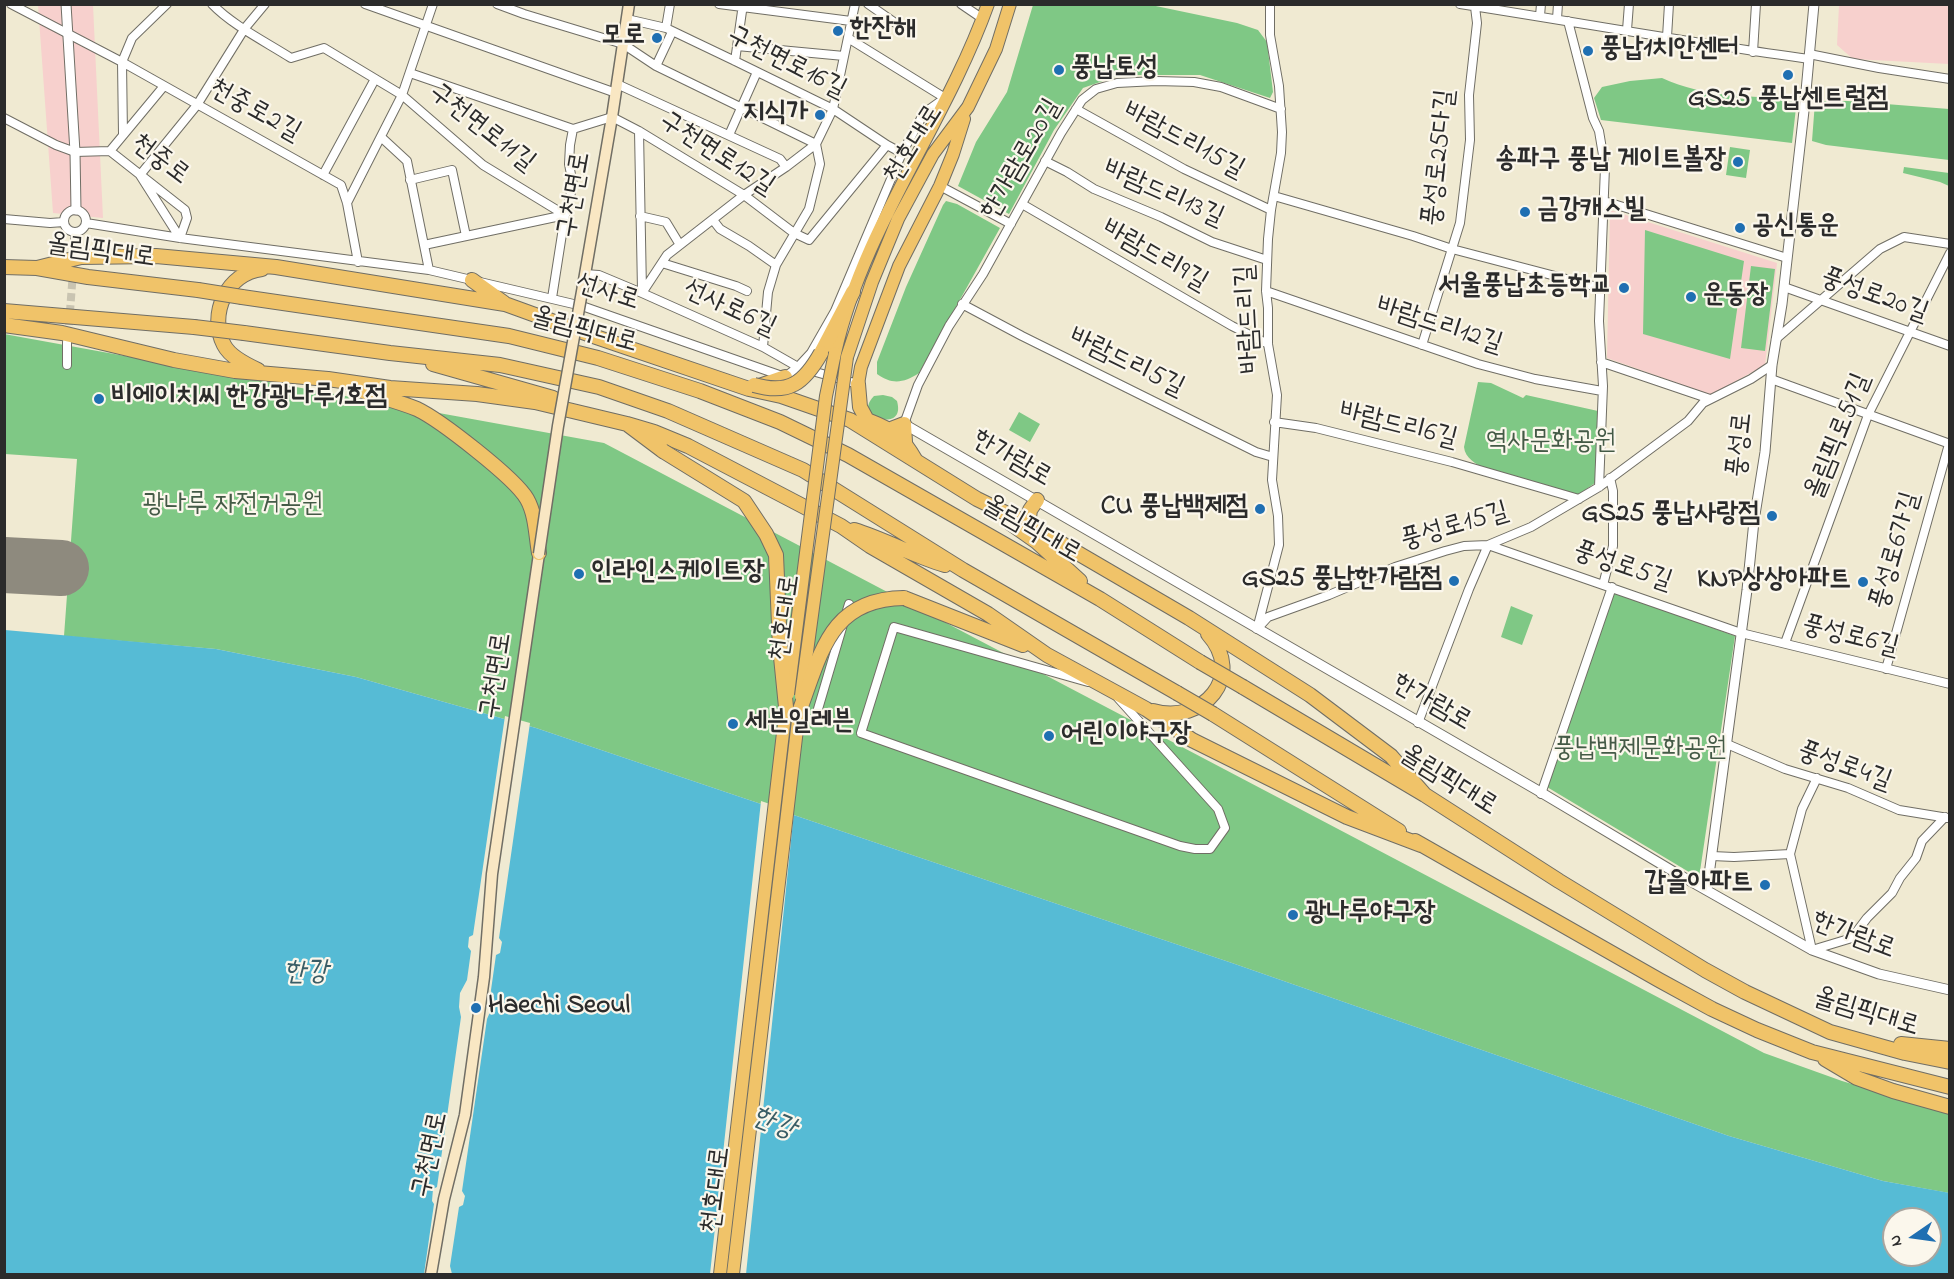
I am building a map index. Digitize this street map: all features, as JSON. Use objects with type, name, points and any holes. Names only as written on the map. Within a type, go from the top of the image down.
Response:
[{"type":"highway","points":[[38,268],[81,257],[156,255],[276,267],[505,304],[560,323],[594,328],[850,420],[977,499],[1037,542],[1100,599]]},
{"type":"highway","name":"올림픽대로","points":[[4,267],[38,268],[509,336],[598,358],[700,391],[780,422],[848,455],[1100,599],[1200,662],[1425,795],[1559,881],[1705,970],[1807,1023],[1857,1040],[1950,1062]]},
{"type":"highway","points":[[267,374],[234,356],[224,346],[218,318],[220,304],[234,282],[255,270],[276,267]]},
{"type":"highway","points":[[472,280],[505,304]]},
{"type":"highway","points":[[751,386],[777,390],[790,386],[834,354],[853,292]]},
{"type":"highway","name":"올림픽대로","points":[[4,311],[194,327],[500,365],[599,387],[668,411],[803,470],[963,570],[1213,714],[1421,845],[1712,1009],[1812,1052],[1950,1087]]},
{"type":"highway","points":[[4,325],[62,333],[174,360],[235,371],[328,379],[390,388],[477,394],[535,402],[654,432],[688,446],[841,526],[870,546],[988,614],[1047,655],[1146,709],[1192,740],[1244,768],[1347,817],[1421,845]]},
{"type":"highway","points":[[390,353],[597,411],[622,423],[744,501],[766,534],[776,555],[780,647],[793,710]]},
{"type":"highway","points":[[751,386],[785,377]]},
{"type":"highway","points":[[328,379],[418,410],[434,419],[501,471],[523,492],[528,501],[533,516],[539,554]]},
{"type":"highway","points":[[858,384],[860,407],[867,420]]},
{"type":"highway","points":[[850,420],[867,420],[891,429],[905,442],[918,463]]},
{"type":"highway","points":[[891,429],[904,424],[905,442]]},
{"type":"highway","points":[[977,499],[1028,524],[1189,618],[1310,695],[1392,756],[1425,795]]},
{"type":"highway","points":[[1028,524],[1030,510],[1036,500]]},
{"type":"highway","points":[[841,526],[878,537],[928,560],[963,570]]},
{"type":"highway","points":[[793,710],[830,634],[850,613],[867,603],[885,598],[904,598],[1047,655]]},
{"type":"highway","points":[[1146,709],[1173,715],[1185,713],[1205,703],[1217,690],[1222,673],[1221,652],[1209,634],[1189,618]]},
{"type":"highway","points":[[1857,1040],[1950,1049]]},
{"type":"highway","points":[[1812,1052],[1857,1078],[1950,1107]]},
{"type":"main road","name":"구천면로","points":[[431,1275],[444,1199],[465,1115],[484,977],[492,874],[539,554],[629,4]]},
{"type":"main road","name":"천호대로","points":[[853,292],[888,212],[945,98],[988,4]]},
{"type":"main road","name":"천호대로","points":[[733,1275],[826,396],[834,354],[872,282],[898,219],[933,154],[968,107],[996,50],[1010,4]]},
{"type":"main road","points":[[858,384],[861,367],[899,266],[940,186],[968,107]]},
{"type":"main road","name":"천호대로","points":[[720,1275],[793,710]]},
{"type":"street","name":"천중로2길","points":[[11,4],[122,62],[340,185],[347,203],[358,262]]},
{"type":"street","points":[[66,4],[75,152],[76,210]]},
{"type":"street","points":[[123,135],[122,62],[132,38],[167,4]]},
{"type":"street","name":"구천면로11길","points":[[212,4],[225,18],[245,28],[291,58],[324,48],[402,95],[483,165],[565,215]]},
{"type":"street","points":[[180,238],[140,175],[197,105],[245,28],[265,4]]},
{"type":"street","points":[[365,4],[426,27],[616,88],[729,135],[780,159],[786,167]]},
{"type":"street","points":[[347,203],[402,95],[433,4]]},
{"type":"street","points":[[497,4],[623,44],[656,66],[816,144]]},
{"type":"street","points":[[656,66],[669,30],[669,4]]},
{"type":"street","points":[[719,4],[851,21]]},
{"type":"street","points":[[642,293],[667,255],[744,195],[816,144],[833,109],[855,4]]},
{"type":"street","points":[[868,4],[904,28]]},
{"type":"street","points":[[961,4],[982,19]]},
{"type":"street","points":[[1460,4],[1753,52],[1809,56],[1950,79]]},
{"type":"street","points":[[1540,16],[1541,4]]},
{"type":"street","points":[[1557,19],[1558,4]]},
{"type":"street","points":[[1627,30],[1629,4]]},
{"type":"street","points":[[1667,37],[1670,4]]},
{"type":"street","points":[[1753,52],[1756,4]]},
{"type":"street","name":"풍성로","points":[[1707,890],[1754,521],[1765,452],[1772,365],[1784,287],[1814,4]]},
{"type":"street","name":"바람드리길","points":[[1257,629],[1279,545],[1278,516],[1272,480],[1277,395],[1268,344],[1266,291],[1271,210],[1281,153],[1281,109],[1270,35],[1270,5]]},
{"type":"street","points":[[735,61],[742,6]]},
{"type":"street","name":"풍성로25다길","points":[[1422,345],[1460,223],[1470,140],[1469,95],[1477,23],[1475,7]]},
{"type":"street","name":"구천면로16길","points":[[627,19],[669,30],[735,61],[833,109],[902,153]]},
{"type":"street","points":[[1568,21],[1593,118],[1599,131],[1605,167],[1599,321],[1602,391],[1599,487]]},
{"type":"street","points":[[785,377],[811,353],[835,311],[902,153],[924,113],[945,98],[848,38]]},
{"type":"street","points":[[737,46],[844,56]]},
{"type":"street","points":[[729,135],[757,72]]},
{"type":"street","name":"구천면로11길","points":[[410,73],[573,129],[569,164],[573,185],[565,215],[552,298]]},
{"type":"street","name":"천중로2길","points":[[323,175],[375,79]]},
{"type":"street","name":"한가람로20길","points":[[904,424],[918,385],[962,304],[983,274],[1045,161],[1082,100],[1096,89],[1117,83],[1194,82],[1221,87],[1281,109]]},
{"type":"street","points":[[110,151],[164,86]]},
{"type":"street","name":"바람드리15길","points":[[1076,109],[1184,169],[1271,210]]},
{"type":"street","points":[[573,129],[612,117]]},
{"type":"street","name":"구천면로12길","points":[[612,117],[744,195],[794,233],[809,240],[887,145]]},
{"type":"street","name":"천중로","points":[[4,118],[75,152],[110,151],[185,210],[187,218],[180,238]]},
{"type":"street","name":"선사로6길","points":[[639,131],[642,293]]},
{"type":"street","points":[[381,137],[407,161],[429,270]]},
{"type":"street","points":[[763,347],[768,292],[776,265],[809,208],[812,197],[820,164],[816,144]]},
{"type":"street","name":"바람드리13길","points":[[1045,161],[1094,189],[1161,217],[1212,242],[1267,260]]},
{"type":"street","points":[[411,180],[452,170],[466,236]]},
{"type":"street","points":[[940,186],[1011,224]]},
{"type":"street","points":[[1274,196],[1452,249],[1601,288]]},
{"type":"street","points":[[1604,201],[1787,258]]},
{"type":"street","name":"바람드리9길","points":[[1022,204],[1232,326],[1268,344]]},
{"type":"street","points":[[76,210],[84,214],[86,223],[81,231],[75,232],[67,229],[64,222],[68,212],[76,210]]},
{"type":"street","points":[[424,245],[565,215]]},
{"type":"street","points":[[640,216],[666,222],[680,245]]},
{"type":"street","points":[[4,219],[64,222]]},
{"type":"street","points":[[713,220],[720,229],[776,265]]},
{"type":"street","name":"선사로","points":[[86,223],[180,238],[429,270],[582,306],[785,377]]},
{"type":"street","points":[[75,232],[75,246]]},
{"type":"street","points":[[1776,339],[1880,249],[1904,237],[1950,244]]},
{"type":"street","name":"올림픽로51길","points":[[1785,644],[1868,414],[1950,253]]},
{"type":"street","points":[[662,263],[747,291]]},
{"type":"street","name":"선사로6길","points":[[585,274],[598,275],[642,293],[763,347],[798,367],[858,384]]},
{"type":"street","name":"풍성로20길","points":[[1784,287],[1950,346]]},
{"type":"street","name":"바람드리12길","points":[[1266,291],[1478,364],[1535,379],[1602,391]]},
{"type":"street","name":"바람드리5길","points":[[962,304],[1256,452],[1273,457]]},
{"type":"street","points":[[67,365],[68,342]]},
{"type":"street","points":[[1601,362],[1710,399]]},
{"type":"street","name":"풍성로15길","points":[[1257,629],[1268,617],[1329,595],[1395,567],[1445,550],[1488,545],[1532,527],[1599,487],[1688,421],[1702,403],[1751,379],[1772,365]]},
{"type":"street","points":[[1772,379],[1949,444]]},
{"type":"street","name":"바람드리6길","points":[[1274,422],[1316,428],[1579,499]]},
{"type":"street","name":"한가람로","points":[[904,424],[1812,950],[1879,974],[1950,990]]},
{"type":"street","name":"풍성로6가길","points":[[1886,669],[1949,444]]},
{"type":"street","points":[[1603,585],[1613,546],[1613,490],[1610,478]]},
{"type":"street","points":[[1418,723],[1488,545]]},
{"type":"street","name":"풍성로5길","points":[[1488,545],[1741,633]]},
{"type":"street","points":[[1541,794],[1612,587]]},
{"type":"street","points":[[818,710],[849,604]]},
{"type":"street","points":[[894,627],[1109,689],[1218,809],[1225,828],[1210,849],[1180,846],[861,733],[894,627]]},
{"type":"street","name":"풍성로6길","points":[[1741,633],[1950,684]]},
{"type":"street","name":"풍성로4길","points":[[1727,744],[1785,769],[1848,788],[1899,810],[1947,818]]},
{"type":"street","points":[[1817,778],[1802,809],[1790,854],[1812,950],[1852,938],[1867,918],[1892,893],[1900,878],[1916,858],[1922,841],[1947,818]]},
{"type":"street","points":[[1712,856],[1790,854]]},
{"type":"shaded area","points":[[38,5],[93,5],[103,218],[53,213]]},
{"type":"shaded area","points":[[1839,5],[1949,5],[1949,64],[1853,59],[1837,45]]},
{"type":"shaded area","points":[[1610,210],[1777,263],[1765,365],[1711,395],[1607,358]]},
{"type":"green space","points":[[1033,5],[1151,5],[1237,23],[1258,30],[1267,42],[1273,92],[1270,98],[1200,75],[1120,75],[1083,88],[1054,130],[1009,214],[958,186],[976,142],[1007,92]]},
{"type":"green space","points":[[1662,78],[1678,85],[1711,93],[1797,99],[1792,143],[1601,120],[1594,98],[1602,87]]},
{"type":"green space","points":[[1815,102],[1949,109],[1949,160],[1826,145],[1812,141]]},
{"type":"green space","name":"송파구 풍납 게이트볼장","points":[[1730,147],[1750,150],[1746,178],[1726,175]]},
{"type":"green space","points":[[1904,167],[1949,173],[1949,186],[1903,173]]},
{"type":"green space","points":[[946,201],[957,204],[1000,228],[919,373],[903,381],[882,378],[877,374],[877,362],[906,287]]},
{"type":"green space","name":"운동장","points":[[1645,230],[1744,261],[1730,359],[1643,334]]},
{"type":"green space","points":[[1751,266],[1775,269],[1765,351],[1741,348]]},
{"type":"green space","name":"광나루 자전거공원","points":[[4,334],[604,443],[1764,1053],[1842,1081],[1949,1113],[1949,1193],[1883,1181],[1729,1136],[1232,963],[536,728],[356,677],[216,649],[64,636],[77,459],[5,454]]},
{"type":"green space","name":"역사문화공원","points":[[1478,382],[1491,383],[1523,398],[1526,395],[1598,411],[1595,483],[1578,495],[1485,469],[1472,460],[1466,454],[1464,447]]},
{"type":"green space","points":[[883,395],[897,401],[897,413],[891,419],[869,415],[870,400],[874,396]]},
{"type":"green space","points":[[1019,412],[1040,424],[1030,442],[1009,430]]},
{"type":"green space","name":"풍납백제문화공원","points":[[1614,592],[1735,636],[1699,878],[1547,787]]},
{"type":"green space","points":[[1511,606],[1533,615],[1522,645],[1501,637]]},
{"type":"water","name":"한강","points":[[5,630],[216,649],[356,677],[536,728],[1232,963],[1729,1136],[1883,1181],[1950,1193],[1949,1274],[5,1274]]},
{"type":"pier","points":[[505,716],[530,723],[499,938],[502,942],[500,953],[496,955],[491,990],[493,1005],[487,1019],[462,1191],[465,1196],[463,1205],[459,1207],[450,1266],[452,1274],[424,1274],[434,1204],[433,1189],[437,1187],[461,1017],[460,993],[467,980],[471,951],[468,947],[469,937],[473,935]]},
{"type":"pier","points":[[761,801],[794,812],[746,1274],[710,1274]]},
{"type":"runway","points":[[4,565],[61,568]]},
{"type":"tunnel","points":[[68,337],[75,246]]},
{"type":"place","name":"한잔해","points":[[838,31]]},
{"type":"place","name":"모로","points":[[657,38]]},
{"type":"place","name":"풍납1치안센터","points":[[1588,51]]},
{"type":"place","name":"풍납토성","points":[[1059,70]]},
{"type":"place","name":"GS25 풍납센트럴점","points":[[1788,75]]},
{"type":"place","name":"지식가","points":[[820,115]]},
{"type":"place","name":"송파구 풍납 게이트볼장","points":[[1738,162]]},
{"type":"place","name":"금강캐스빌","points":[[1525,212]]},
{"type":"place","name":"공신통운","points":[[1740,228]]},
{"type":"place","name":"서울풍납초등학교","points":[[1624,288]]},
{"type":"place","name":"운동장","points":[[1691,297]]},
{"type":"place","name":"비에이치씨 한강광나루1호점","points":[[99,399]]},
{"type":"place","name":"CU 풍납백제점","points":[[1260,509]]},
{"type":"place","name":"GS25 풍납사랑점","points":[[1772,516]]},
{"type":"place","name":"인라인스케이트장","points":[[579,574]]},
{"type":"place","name":"GS25 풍납한가람점","points":[[1454,581]]},
{"type":"place","name":"KNP상상아파트","points":[[1863,582]]},
{"type":"place","name":"세븐일레븐","points":[[733,724]]},
{"type":"place","name":"어린이야구장","points":[[1049,736]]},
{"type":"place","name":"갑을아파트","points":[[1765,885]]},
{"type":"place","name":"광나루야구장","points":[[1293,915]]},
{"type":"place","name":"Haechi Seoul","points":[[476,1008]]}]
